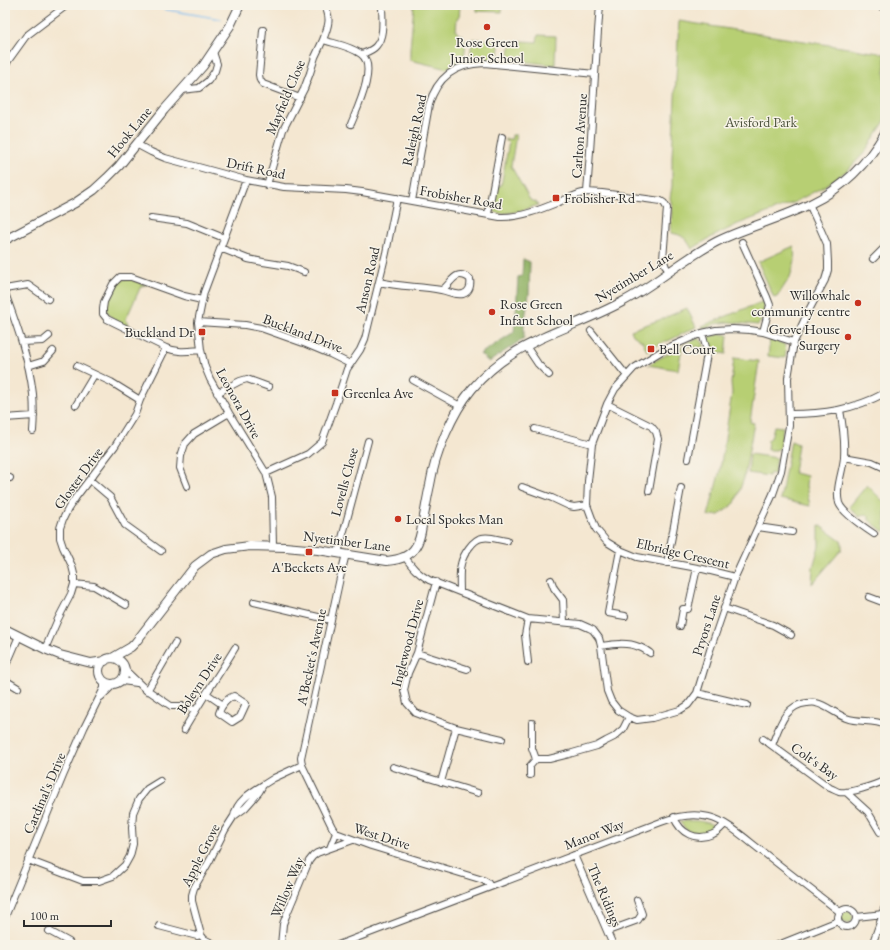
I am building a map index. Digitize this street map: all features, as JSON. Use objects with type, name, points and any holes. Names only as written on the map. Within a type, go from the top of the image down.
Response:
[{"type":"street","points":[[5,67],[26,36],[67,5]]},
{"type":"street","name":"Hook Lane","points":[[5,240],[75,203],[94,190],[119,166],[164,110],[203,66],[230,26],[240,5]]},
{"type":"street","name":"Mayfield Close","points":[[267,185],[283,130],[300,98],[328,27],[328,12],[324,5]]},
{"type":"street","points":[[362,54],[376,46],[381,36],[382,5]]},
{"type":"street","name":"Carlton Avenue","points":[[600,5],[587,192],[654,200],[664,203],[666,208],[663,259],[669,271]]},
{"type":"street","points":[[879,5],[885,6]]},
{"type":"street","points":[[264,30],[259,75],[260,80],[263,84],[300,98]]},
{"type":"street","points":[[323,40],[346,46],[362,54],[366,59],[366,83],[351,124]]},
{"type":"street","points":[[182,90],[199,88],[208,81],[215,71],[217,64],[213,52]]},
{"type":"street","name":"Raleigh Road","points":[[412,201],[432,94],[444,78],[454,70],[473,63],[484,63],[595,74]]},
{"type":"street","name":"Nyetimber Lane","points":[[124,668],[125,659],[131,647],[195,566],[211,554],[238,547],[273,546],[311,549],[387,561],[398,560],[411,553],[417,545],[425,516],[430,482],[440,448],[460,406],[483,378],[515,352],[622,302],[646,288],[701,250],[738,232],[809,204],[830,192],[855,172],[868,158],[885,133]]},
{"type":"street","points":[[488,214],[502,137]]},
{"type":"street","name":"Drift Road","points":[[136,144],[165,158],[267,185],[346,190],[376,194]]},
{"type":"street","name":"Leonora Drive","points":[[246,180],[204,292],[198,322],[201,350],[205,367],[210,379],[266,473],[272,496],[273,546]]},
{"type":"street","name":"Frobisher Road","points":[[376,194],[507,217],[518,216],[587,192]]},
{"type":"street","name":"Anson Road","points":[[266,473],[308,454],[322,442],[347,369],[365,340],[386,253],[397,198]]},
{"type":"street","name":"Pryors Lane","points":[[629,716],[637,720],[669,714],[688,705],[697,693],[734,577],[773,494],[781,471],[789,426],[788,378],[794,342],[825,280],[828,270],[827,244],[809,204]]},
{"type":"street","points":[[151,218],[187,223],[224,238]]},
{"type":"street","points":[[742,242],[770,305],[764,332]]},
{"type":"street","points":[[873,259],[885,247]]},
{"type":"street","points":[[220,248],[248,259],[288,266],[304,272]]},
{"type":"street","points":[[379,282],[463,294],[467,292],[470,287],[470,279],[466,276],[456,276],[442,290]]},
{"type":"street","points":[[201,350],[180,352],[172,351],[107,319],[103,314],[102,309],[113,284],[120,277],[131,277],[184,296],[202,300]]},
{"type":"street","points":[[5,289],[28,284],[48,300]]},
{"type":"street","points":[[5,294],[22,342],[28,366],[33,395],[33,432]]},
{"type":"street","name":"Buckland Drive","points":[[198,322],[245,325],[261,328],[312,346],[350,364]]},
{"type":"street","name":"Elbridge Crescent","points":[[734,577],[637,557],[620,550],[607,542],[596,529],[587,505],[592,444],[607,404],[615,389],[634,368],[665,349],[702,333],[733,329],[764,332],[794,342]]},
{"type":"street","points":[[591,331],[627,376]]},
{"type":"street","points":[[688,459],[707,354],[702,333]]},
{"type":"street","points":[[22,342],[43,341],[49,336]]},
{"type":"street","points":[[526,346],[538,364],[549,375]]},
{"type":"street","name":"Gloster Drive","points":[[45,649],[71,594],[74,584],[72,566],[60,538],[60,528],[63,519],[119,440],[135,414],[140,400],[166,348]]},
{"type":"street","points":[[28,366],[44,361],[53,351]]},
{"type":"street","points":[[77,366],[111,382],[140,400]]},
{"type":"street","points":[[76,405],[94,375]]},
{"type":"street","points":[[217,393],[247,379],[269,387]]},
{"type":"street","points":[[413,380],[460,406]]},
{"type":"street","points":[[789,414],[807,414],[840,410],[859,405],[885,393]]},
{"type":"street","points":[[607,404],[651,426],[656,432],[658,439],[649,492]]},
{"type":"street","points":[[840,410],[844,432],[844,457],[838,491],[839,504],[846,512],[874,534]]},
{"type":"street","points":[[187,486],[180,468],[181,456],[185,444],[194,434],[229,413]]},
{"type":"street","points":[[5,418],[34,416]]},
{"type":"street","points":[[535,429],[592,444]]},
{"type":"street","name":"Lovells Close","points":[[338,553],[368,441]]},
{"type":"street","points":[[844,457],[872,462],[885,468]]},
{"type":"street","points":[[90,480],[110,497],[125,524],[161,551]]},
{"type":"street","points":[[522,487],[569,506],[574,507],[587,505]]},
{"type":"street","points":[[667,563],[681,488]]},
{"type":"street","points":[[758,527],[792,532]]},
{"type":"street","points":[[460,592],[461,563],[475,540],[488,538],[507,541]]},
{"type":"street","points":[[620,550],[608,613],[625,616]]},
{"type":"street","name":"A'Becket's Avenue","points":[[302,765],[301,758],[346,554]]},
{"type":"street","points":[[405,557],[412,568],[429,580],[528,620],[580,624],[593,630],[599,638],[607,691],[618,710],[629,716],[623,729],[614,737],[597,746],[549,759],[536,759],[530,766],[530,775]]},
{"type":"street","points":[[680,626],[683,609],[688,609],[696,568]]},
{"type":"street","points":[[551,580],[554,588],[563,600],[564,622]]},
{"type":"street","name":"Inglewood Drive","points":[[436,582],[417,653],[408,673],[404,690],[407,703],[416,713],[456,728],[502,739]]},
{"type":"street","points":[[74,584],[94,586],[126,605]]},
{"type":"street","points":[[869,597],[885,603]]},
{"type":"street","points":[[254,602],[331,620]]},
{"type":"street","points":[[724,608],[772,625],[791,635]]},
{"type":"street","points":[[528,620],[524,635],[528,662]]},
{"type":"street","name":"Nyetimber Lane","points":[[5,629],[60,655],[91,663],[108,660],[131,647]]},
{"type":"street","points":[[5,666],[19,636]]},
{"type":"street","points":[[146,691],[176,643]]},
{"type":"street","points":[[601,646],[628,644],[640,647],[650,653]]},
{"type":"street","name":"Boleyn Drive","points":[[184,730],[195,710],[207,694],[235,648]]},
{"type":"street","points":[[417,653],[467,669]]},
{"type":"street","points":[[137,682],[108,683],[104,681],[100,675],[100,668],[108,660],[119,660],[124,668],[146,691],[149,691],[171,706],[184,706],[195,710]]},
{"type":"street","name":"Nyetimber Lane","points":[[91,663],[100,671]]},
{"type":"street","points":[[118,682],[125,673],[124,668]]},
{"type":"street","points":[[5,680],[18,688]]},
{"type":"street","name":"Cardinal's Drive","points":[[5,917],[84,728],[104,688],[104,681]]},
{"type":"street","name":"Cardinal's Drive","points":[[98,701],[118,682]]},
{"type":"street","points":[[697,693],[747,705]]},
{"type":"street","points":[[207,694],[223,705]]},
{"type":"street","points":[[234,696],[246,704],[240,717],[232,722],[218,713],[223,705],[229,697],[234,696]]},
{"type":"street","name":"Colt's Bay","points":[[772,745],[785,715],[793,707],[801,704],[815,703],[846,718],[856,721],[880,722],[885,725]]},
{"type":"street","points":[[532,722],[532,748],[536,759]]},
{"type":"street","points":[[442,782],[456,728]]},
{"type":"street","name":"Colt's Bay","points":[[763,739],[830,788],[839,792],[846,792],[880,783],[885,780]]},
{"type":"street","name":"Apple Grove","points":[[201,935],[192,901],[192,894],[225,830],[234,816],[254,800],[263,785],[274,778],[302,765]]},
{"type":"street","name":"West Drive","points":[[302,765],[336,833],[371,846],[483,880],[488,883],[490,887]]},
{"type":"street","points":[[393,767],[478,793]]},
{"type":"street","points":[[28,860],[83,881],[99,881],[113,876],[125,865],[130,856],[133,844],[133,813],[139,799],[147,789],[160,781]]},
{"type":"street","name":"Colt's Bay","points":[[846,792],[868,812],[880,832]]},
{"type":"street","name":"Manor Way","points":[[338,945],[354,942],[490,887],[674,817],[694,815],[710,817],[725,824],[840,912]]},
{"type":"street","points":[[674,817],[676,824],[685,832],[696,837],[702,837],[717,832],[725,824]]},
{"type":"street","points":[[330,848],[336,833]]},
{"type":"street","name":"Willow Way","points":[[282,945],[283,924],[309,861],[317,853],[353,840]]},
{"type":"street","name":"The Ridings","points":[[574,855],[613,945]]},
{"type":"street","points":[[608,932],[638,920],[642,914],[637,900]]},
{"type":"street","points":[[845,908],[855,912],[857,918],[855,923],[850,927],[844,927],[838,921],[840,912],[845,908]]},
{"type":"street","points":[[857,918],[884,911]]},
{"type":"street","points":[[872,945],[884,911]]},
{"type":"street","points":[[778,945],[838,921]]},
{"type":"street","points":[[159,926],[197,936],[201,935],[204,939],[216,945]]},
{"type":"street","points":[[49,931],[69,942],[71,945]]},
{"type":"green space","points":[[414,5],[460,5],[456,31],[458,34],[462,35],[465,42],[464,55],[460,55],[461,61],[447,69],[410,60]]},
{"type":"green space","points":[[477,5],[502,5],[502,12],[477,11]]},
{"type":"green space","name":"Avisford Park","points":[[679,21],[885,54],[885,121],[864,153],[848,170],[823,187],[793,203],[738,224],[692,249],[684,238],[671,233],[672,205],[670,198],[672,186],[672,157]]},
{"type":"green space","points":[[538,35],[556,36],[555,65],[509,60],[512,45],[522,41],[537,42]]},
{"type":"green space","points":[[472,39],[496,40],[499,46],[498,60],[479,58],[470,59]]},
{"type":"green space","points":[[512,135],[516,135],[511,166],[530,200],[536,202],[538,205],[514,212],[501,213],[493,210],[492,198],[495,185],[501,186],[509,142],[505,141],[505,139],[512,139]]},
{"type":"green space","points":[[794,246],[795,261],[790,277],[777,297],[774,298],[758,262]]},
{"type":"green space","points":[[523,259],[530,262],[529,294],[524,325],[524,338],[489,362],[480,354],[514,332],[518,277],[522,276]]},
{"type":"green space","points":[[125,279],[130,279],[146,285],[141,286],[126,319],[128,326],[120,323],[110,316],[107,309],[108,301],[117,284]]},
{"type":"green space","points":[[764,301],[763,313],[758,325],[729,322],[714,324],[703,328],[702,326]]},
{"type":"green space","points":[[687,308],[696,327],[668,341],[665,341],[647,351],[643,342],[633,335],[631,330]]},
{"type":"green space","points":[[722,334],[728,335],[726,354],[712,351],[708,340],[710,336]]},
{"type":"green space","points":[[699,338],[705,348],[683,345]]},
{"type":"green space","points":[[770,339],[784,344],[786,350],[785,358],[768,356]]},
{"type":"green space","points":[[682,347],[678,370],[648,365]]},
{"type":"green space","points":[[734,358],[759,361],[750,422],[754,423],[744,478],[735,503],[719,515],[708,516],[720,470],[732,393],[731,383]]},
{"type":"green space","points":[[774,426],[783,427],[780,448],[776,450],[767,450],[768,440],[771,438]]},
{"type":"green space","points":[[791,441],[798,444],[794,473],[807,476],[806,486],[810,506],[780,499]]},
{"type":"green space","points":[[750,454],[777,458],[774,474],[770,473],[769,476],[748,473]]},
{"type":"green space","points":[[867,485],[885,503],[884,532],[869,520],[869,517],[866,514],[859,517],[849,507]]},
{"type":"green space","points":[[819,525],[842,542],[842,549],[812,584],[813,567],[819,546]]},
{"type":"green space","points":[[680,822],[703,822],[718,827],[708,833],[698,834],[688,831]]},
{"type":"green space","points":[[845,911],[849,911],[853,917],[849,923],[845,923],[841,919],[841,915]]},
{"type":"waterway","points":[[151,5],[168,10],[221,19]]},
{"type":"place","name":"Rose Green Junior School","points":[[487,27]]},
{"type":"place","name":"Frobisher Rd","points":[[556,198]]},
{"type":"place","name":"Willowhale community centre","points":[[858,303]]},
{"type":"place","name":"Rose Green Infant School","points":[[492,312]]},
{"type":"place","name":"Buckland Dr","points":[[202,332]]},
{"type":"place","name":"Grove House Surgery","points":[[848,337]]},
{"type":"place","name":"Bell Court","points":[[651,349]]},
{"type":"place","name":"Greenlea Ave","points":[[335,393]]},
{"type":"place","name":"Local Spokes Man","points":[[398,519]]},
{"type":"place","name":"A'Beckets Ave","points":[[309,552]]}]
